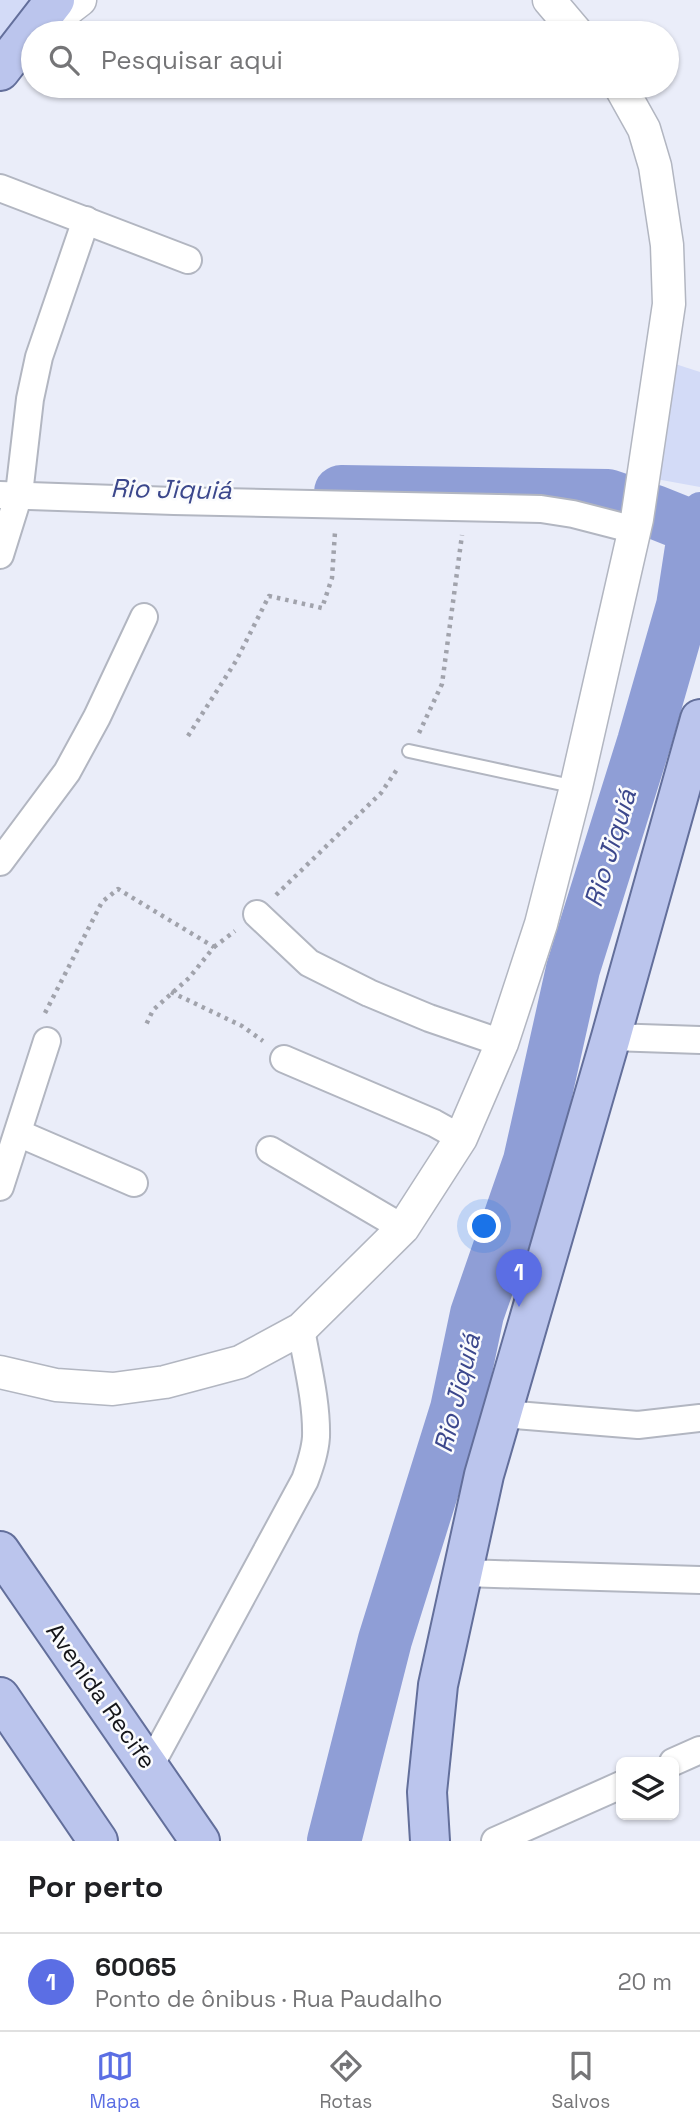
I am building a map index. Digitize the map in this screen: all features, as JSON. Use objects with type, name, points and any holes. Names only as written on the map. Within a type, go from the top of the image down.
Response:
[{"type":"main road","points":[[40,21],[55,0]]},
{"type":"main road","points":[[430,1841],[427,1792],[438,1685],[484,1475],[700,719]]},
{"type":"main road","name":"Avenida Recife","points":[[0,1551],[200,1841]]},
{"type":"main road","points":[[0,1697],[98,1841]]},
{"type":"street","points":[[54,21],[80,0]]},
{"type":"street","points":[[549,0],[567,21]]},
{"type":"street","points":[[0,1372],[56,1385],[113,1389],[165,1382],[240,1362],[301,1329],[403,1228],[461,1138],[502,1043],[541,924],[576,787],[636,525],[668,304],[667,245],[655,166],[644,129],[627,98]]},
{"type":"street","points":[[0,188],[188,260]]},
{"type":"street","points":[[0,555],[39,356],[86,220]]},
{"type":"street","points":[[14,490],[174,501],[541,509],[636,525]]},
{"type":"street","points":[[0,862],[67,772],[97,717],[144,617]]},
{"type":"street","points":[[257,914],[309,963],[369,993],[429,1018],[502,1043]]},
{"type":"street","points":[[611,1037],[700,1040]]},
{"type":"street","points":[[0,1187],[47,1041]]},
{"type":"street","points":[[284,1059],[434,1123],[461,1138]]},
{"type":"street","points":[[18,1133],[134,1182]]},
{"type":"street","points":[[270,1150],[403,1228]]},
{"type":"street","points":[[150,1766],[309,1470],[316,1438],[301,1329]]},
{"type":"street","points":[[503,1414],[638,1424],[700,1418]]},
{"type":"street","points":[[463,1573],[700,1580]]},
{"type":"street","points":[[679,1759],[700,1750]]},
{"type":"street","points":[[495,1841],[616,1787]]},
{"type":"lane","points":[[409,751],[576,787]]},
{"type":"path","points":[[187,736],[236,661],[269,596],[322,608],[332,578],[338,503]]},
{"type":"path","points":[[145,1027],[153,1010],[190,978],[214,947],[257,914],[381,793],[409,751],[442,684],[466,507]]},
{"type":"path","points":[[47,1041],[42,1017],[102,902],[118,889],[214,947]]},
{"type":"path","points":[[171,992],[242,1026],[284,1059]]},
{"type":"shaded area","points":[[0,0],[47,0],[31,21],[21,21],[21,34],[0,61]]},
{"type":"shaded area","points":[[663,360],[700,372],[700,487],[645,477]]},
{"type":"waterway","name":"Rio Jiquiá","points":[[334,1841],[385,1640],[457,1409],[477,1314],[530,1161],[573,969],[644,742],[683,606],[695,528],[608,496],[341,492]]},
{"type":"waterway","points":[[695,528],[700,508]]},
{"type":"place","name":"60065","points":[[519,1307]]}]
